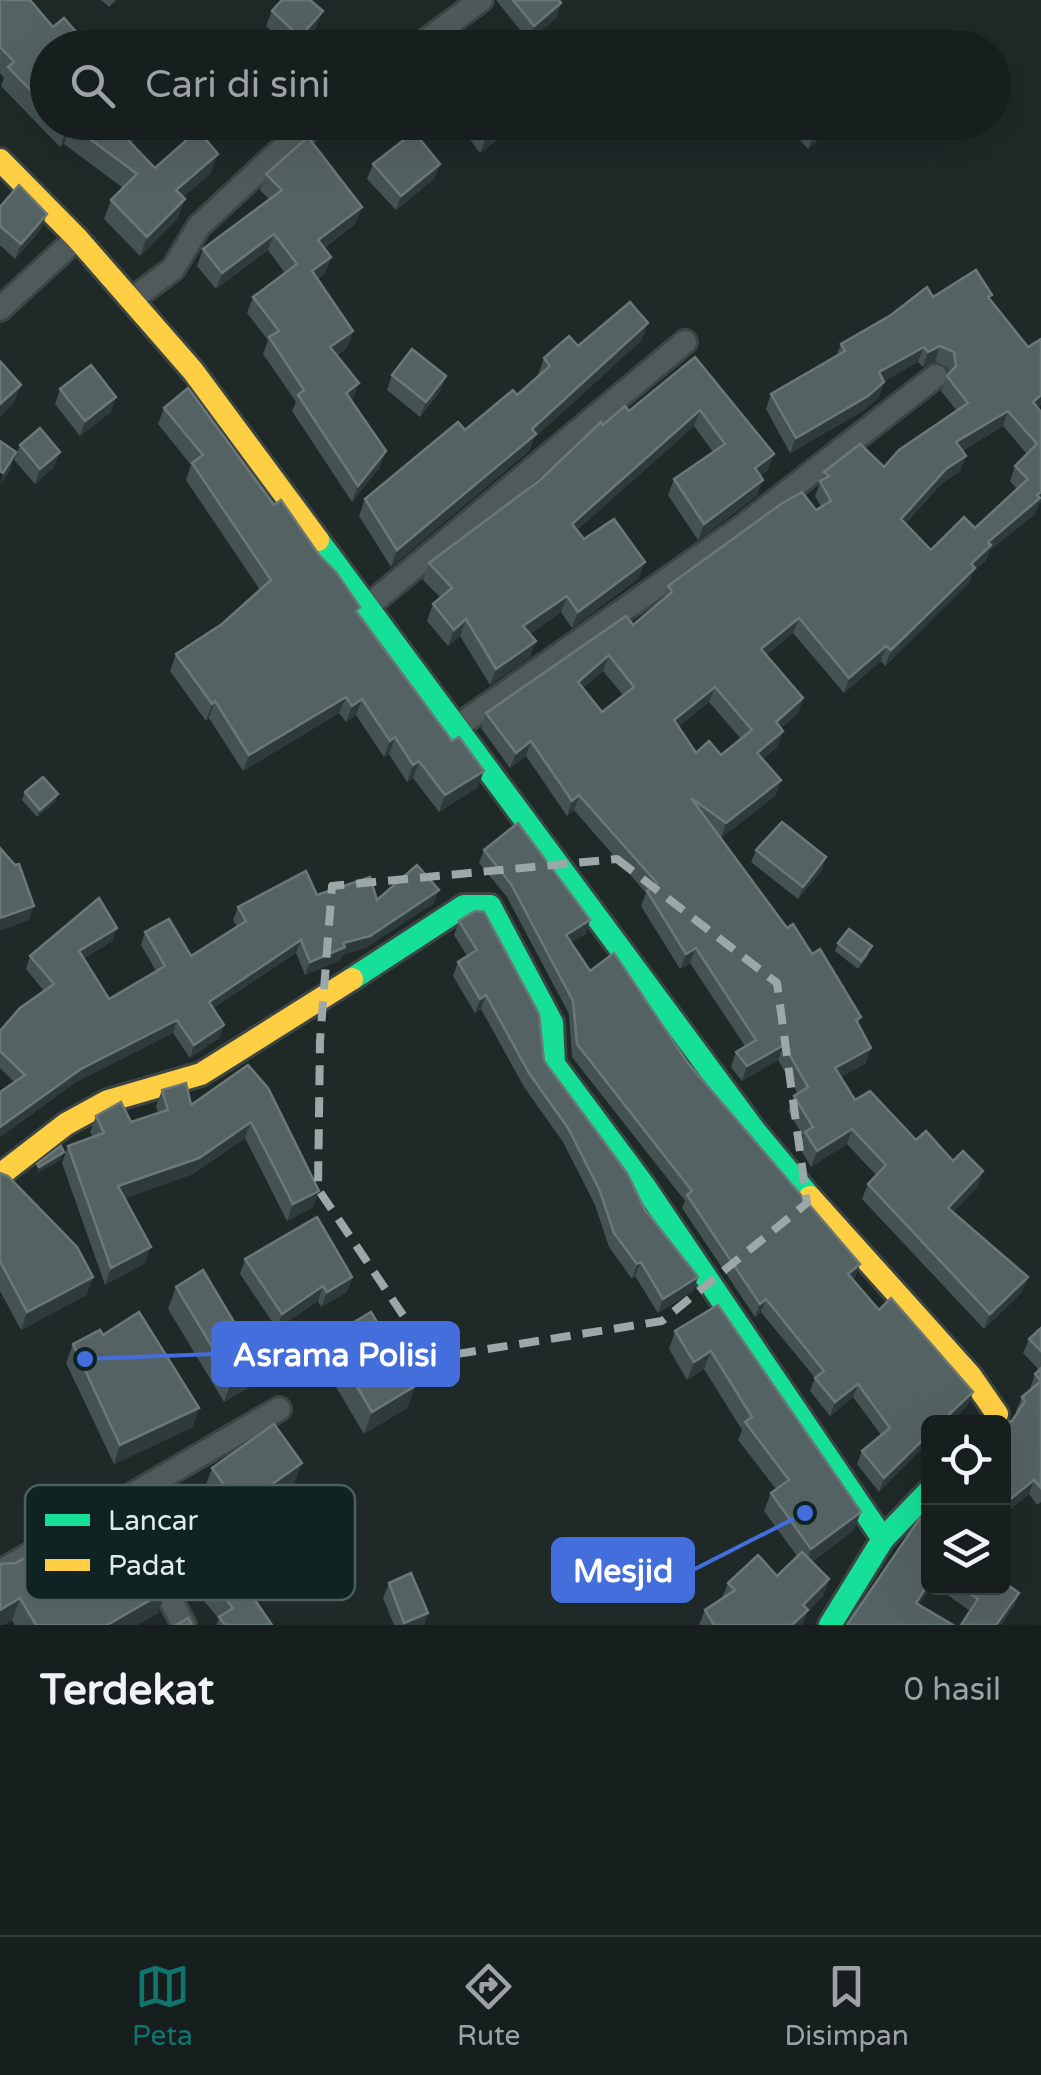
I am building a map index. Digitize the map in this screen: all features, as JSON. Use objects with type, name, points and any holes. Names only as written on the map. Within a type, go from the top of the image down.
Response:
[{"type":"main road","points":[[0,160],[77,238],[194,371],[755,1131],[834,1226],[970,1375],[991,1401],[997,1415]]},
{"type":"main road","points":[[0,1174],[89,1111],[201,1074],[464,906],[490,906],[552,1023],[554,1064],[643,1184],[883,1539]]},
{"type":"main road","points":[[830,1625],[883,1539],[921,1499]]},
{"type":"street","points":[[440,30],[481,0]]},
{"type":"street","points":[[132,300],[174,269],[199,226],[294,140]]},
{"type":"street","points":[[0,308],[77,238]]},
{"type":"street","points":[[368,606],[685,342]]},
{"type":"street","points":[[458,726],[742,527],[936,376]]},
{"type":"street","points":[[163,1485],[279,1409]]},
{"type":"street","points":[[0,1572],[25,1560]]},
{"type":"highlighted area","points":[[617,859],[777,983],[807,1203],[662,1321],[432,1358],[318,1189],[320,1041],[332,886]]},
{"type":"building","points":[[0,0],[30,0],[53,27],[64,18],[74,30],[30,30],[30,90],[8,67],[14,62],[0,47]]},
{"type":"building","points":[[282,0],[310,0],[323,11],[306,30],[292,30],[272,11]]},
{"type":"building","points":[[513,0],[559,0],[561,3],[534,26]]},
{"type":"building","points":[[91,140],[128,140],[155,168],[187,140],[206,140],[218,154],[176,190],[185,199],[147,237],[111,200],[137,174]]},
{"type":"building","points":[[305,140],[310,140],[362,207],[318,240],[331,257],[312,271],[353,331],[330,347],[359,383],[346,393],[386,451],[358,486],[298,395],[304,390],[269,337],[279,331],[253,297],[297,264],[274,234],[222,273],[203,249],[282,190],[266,174]]},
{"type":"building","points":[[404,140],[420,140],[440,164],[401,196],[373,164]]},
{"type":"building","points":[[19,185],[47,214],[21,244],[0,226],[0,207]]},
{"type":"building","points":[[976,270],[992,295],[988,297],[1028,347],[1041,339],[1041,395],[1033,402],[1041,412],[1041,492],[1037,495],[1040,498],[988,542],[991,545],[971,564],[975,568],[891,650],[886,646],[849,678],[799,618],[761,649],[803,698],[776,722],[783,731],[757,753],[781,780],[726,823],[691,798],[787,928],[793,924],[812,954],[820,949],[861,1017],[856,1020],[871,1048],[835,1068],[855,1100],[870,1091],[916,1140],[926,1131],[953,1161],[963,1151],[983,1171],[948,1208],[1028,1277],[990,1314],[868,1184],[886,1165],[852,1129],[817,1151],[805,1132],[813,1127],[794,1096],[808,1087],[784,1045],[747,1066],[736,1052],[756,1040],[696,948],[686,954],[647,891],[657,883],[579,795],[572,801],[531,741],[516,753],[486,713],[626,616],[633,625],[672,592],[668,586],[781,504],[802,492],[816,510],[831,501],[820,481],[829,476],[824,472],[860,444],[884,467],[899,450],[968,403],[947,376],[956,366],[954,352],[940,346],[928,352],[924,347],[879,372],[884,382],[868,396],[796,438],[771,394],[845,351],[841,344],[891,315],[927,287],[933,297]],"holes":[[[1008,411],[1037,444],[1015,466],[1028,479],[975,528],[964,517],[931,550],[901,519],[946,469],[966,456],[956,442]],[[609,655],[634,687],[602,712],[578,682]],[[715,687],[752,730],[721,755],[709,741],[696,753],[674,720]]]},
{"type":"building","points":[[630,302],[648,323],[532,429],[536,434],[397,550],[365,499],[458,422],[465,430],[513,390],[517,395],[550,366],[544,358],[569,336],[578,346]]},
{"type":"building","points":[[412,349],[446,376],[426,402],[392,375]]},
{"type":"building","points":[[695,357],[774,454],[755,468],[763,480],[704,524],[674,479],[725,444],[700,410],[572,524],[584,539],[614,519],[645,562],[578,612],[567,596],[523,626],[536,641],[496,669],[466,619],[454,630],[433,604],[452,588],[429,563],[540,480],[601,422],[603,425],[625,406],[629,411]]},
{"type":"building","points":[[0,361],[21,385],[0,404]]},
{"type":"building","points":[[91,365],[116,397],[85,421],[60,389]]},
{"type":"building","points":[[188,388],[274,505],[281,500],[319,555],[336,572],[360,607],[356,611],[452,741],[459,737],[484,771],[445,795],[419,761],[413,765],[395,737],[390,741],[362,699],[352,706],[346,697],[249,755],[215,701],[212,704],[176,654],[222,624],[271,580],[192,463],[203,455],[164,408]]},
{"type":"building","points":[[40,428],[60,452],[40,469],[20,445]]},
{"type":"building","points":[[0,441],[16,452],[3,473],[0,471]]},
{"type":"building","points":[[43,777],[58,794],[40,810],[25,792]]},
{"type":"building","points":[[782,822],[826,857],[803,887],[756,850]]},
{"type":"building","points":[[518,823],[590,920],[566,935],[590,971],[614,953],[687,1062],[860,1264],[848,1274],[879,1310],[891,1298],[973,1392],[948,1415],[921,1415],[921,1442],[884,1478],[862,1451],[890,1428],[858,1384],[835,1402],[815,1378],[824,1371],[766,1299],[760,1304],[687,1195],[692,1191],[577,1044],[573,1001],[511,884],[484,850]]},
{"type":"building","points":[[0,848],[15,865],[19,864],[34,906],[0,918]]},
{"type":"building","points":[[417,865],[439,890],[370,936],[343,943],[345,947],[310,962],[301,940],[209,1002],[224,1025],[194,1045],[177,1020],[81,1069],[0,1127],[0,1092],[25,1075],[0,1051],[0,1031],[20,1008],[54,984],[30,956],[99,898],[117,928],[79,951],[109,999],[165,966],[145,932],[169,919],[191,956],[246,921],[238,907],[306,871],[317,895],[370,877],[377,900]]},
{"type":"building","points":[[475,911],[484,912],[539,1014],[544,1061],[627,1173],[645,1210],[698,1277],[663,1299],[641,1262],[637,1264],[614,1233],[600,1191],[568,1128],[529,1073],[486,995],[480,999],[458,962],[477,950],[459,921]]},
{"type":"building","points":[[849,929],[872,946],[861,961],[838,943]]},
{"type":"building","points":[[248,1065],[268,1088],[319,1191],[293,1204],[251,1122],[199,1158],[118,1186],[151,1247],[111,1268],[68,1146],[104,1133],[96,1116],[121,1102],[131,1122],[168,1110],[162,1090],[186,1083],[191,1105]]},
{"type":"building","points":[[61,1146],[64,1152],[39,1167],[37,1164]]},
{"type":"building","points":[[0,1173],[8,1176],[77,1247],[93,1277],[27,1312],[0,1261]]},
{"type":"building","points":[[317,1217],[352,1277],[327,1292],[323,1286],[282,1314],[245,1259]]},
{"type":"building","points":[[203,1270],[259,1364],[232,1380],[176,1287]]},
{"type":"building","points":[[718,1305],[861,1512],[811,1549],[771,1493],[789,1480],[745,1422],[752,1417],[711,1351],[694,1362],[675,1331]]},
{"type":"building","points":[[139,1312],[199,1408],[120,1445],[73,1344],[100,1330],[103,1335]]},
{"type":"building","points":[[371,1312],[415,1386],[372,1412],[328,1338]]},
{"type":"building","points":[[1041,1328],[1041,1351],[1029,1339]]},
{"type":"building","points":[[1041,1381],[1041,1488],[1034,1480],[1011,1498],[1011,1421],[1025,1401],[1022,1397]]},
{"type":"building","points":[[274,1424],[302,1463],[271,1485],[224,1485],[212,1468]]},
{"type":"building","points":[[920,1518],[921,1595],[916,1603],[953,1625],[847,1625]]},
{"type":"building","points":[[802,1552],[829,1579],[803,1605],[808,1610],[792,1625],[714,1625],[705,1610],[735,1590],[728,1583],[758,1555],[777,1576]]},
{"type":"building","points":[[25,1558],[25,1600],[150,1600],[107,1625],[36,1625],[20,1598],[0,1610],[0,1564]]},
{"type":"building","points":[[411,1573],[428,1613],[404,1623],[389,1583]]},
{"type":"building","points":[[1011,1587],[1019,1593],[996,1625],[961,1625],[978,1599],[972,1595],[1011,1595]]},
{"type":"building","points":[[226,1600],[255,1600],[272,1625],[225,1625],[219,1617],[233,1608]]},
{"type":"traffic: fast","points":[[318,540],[755,1131],[810,1197]]},
{"type":"traffic: fast","points":[[352,979],[464,906],[490,906],[552,1023],[554,1064],[643,1184],[883,1539]]},
{"type":"traffic: fast","points":[[830,1625],[883,1539],[921,1499]]},
{"type":"traffic: slow","points":[[0,160],[77,238],[193,371],[318,540]]},
{"type":"traffic: slow","points":[[0,1175],[66,1124],[108,1101],[201,1074],[352,979]]},
{"type":"traffic: slow","points":[[810,1197],[970,1375],[997,1415]]},
{"type":"place","name":"Asrama Polisi","points":[[85,1359]]},
{"type":"place","name":"Mesjid","points":[[805,1513]]}]
